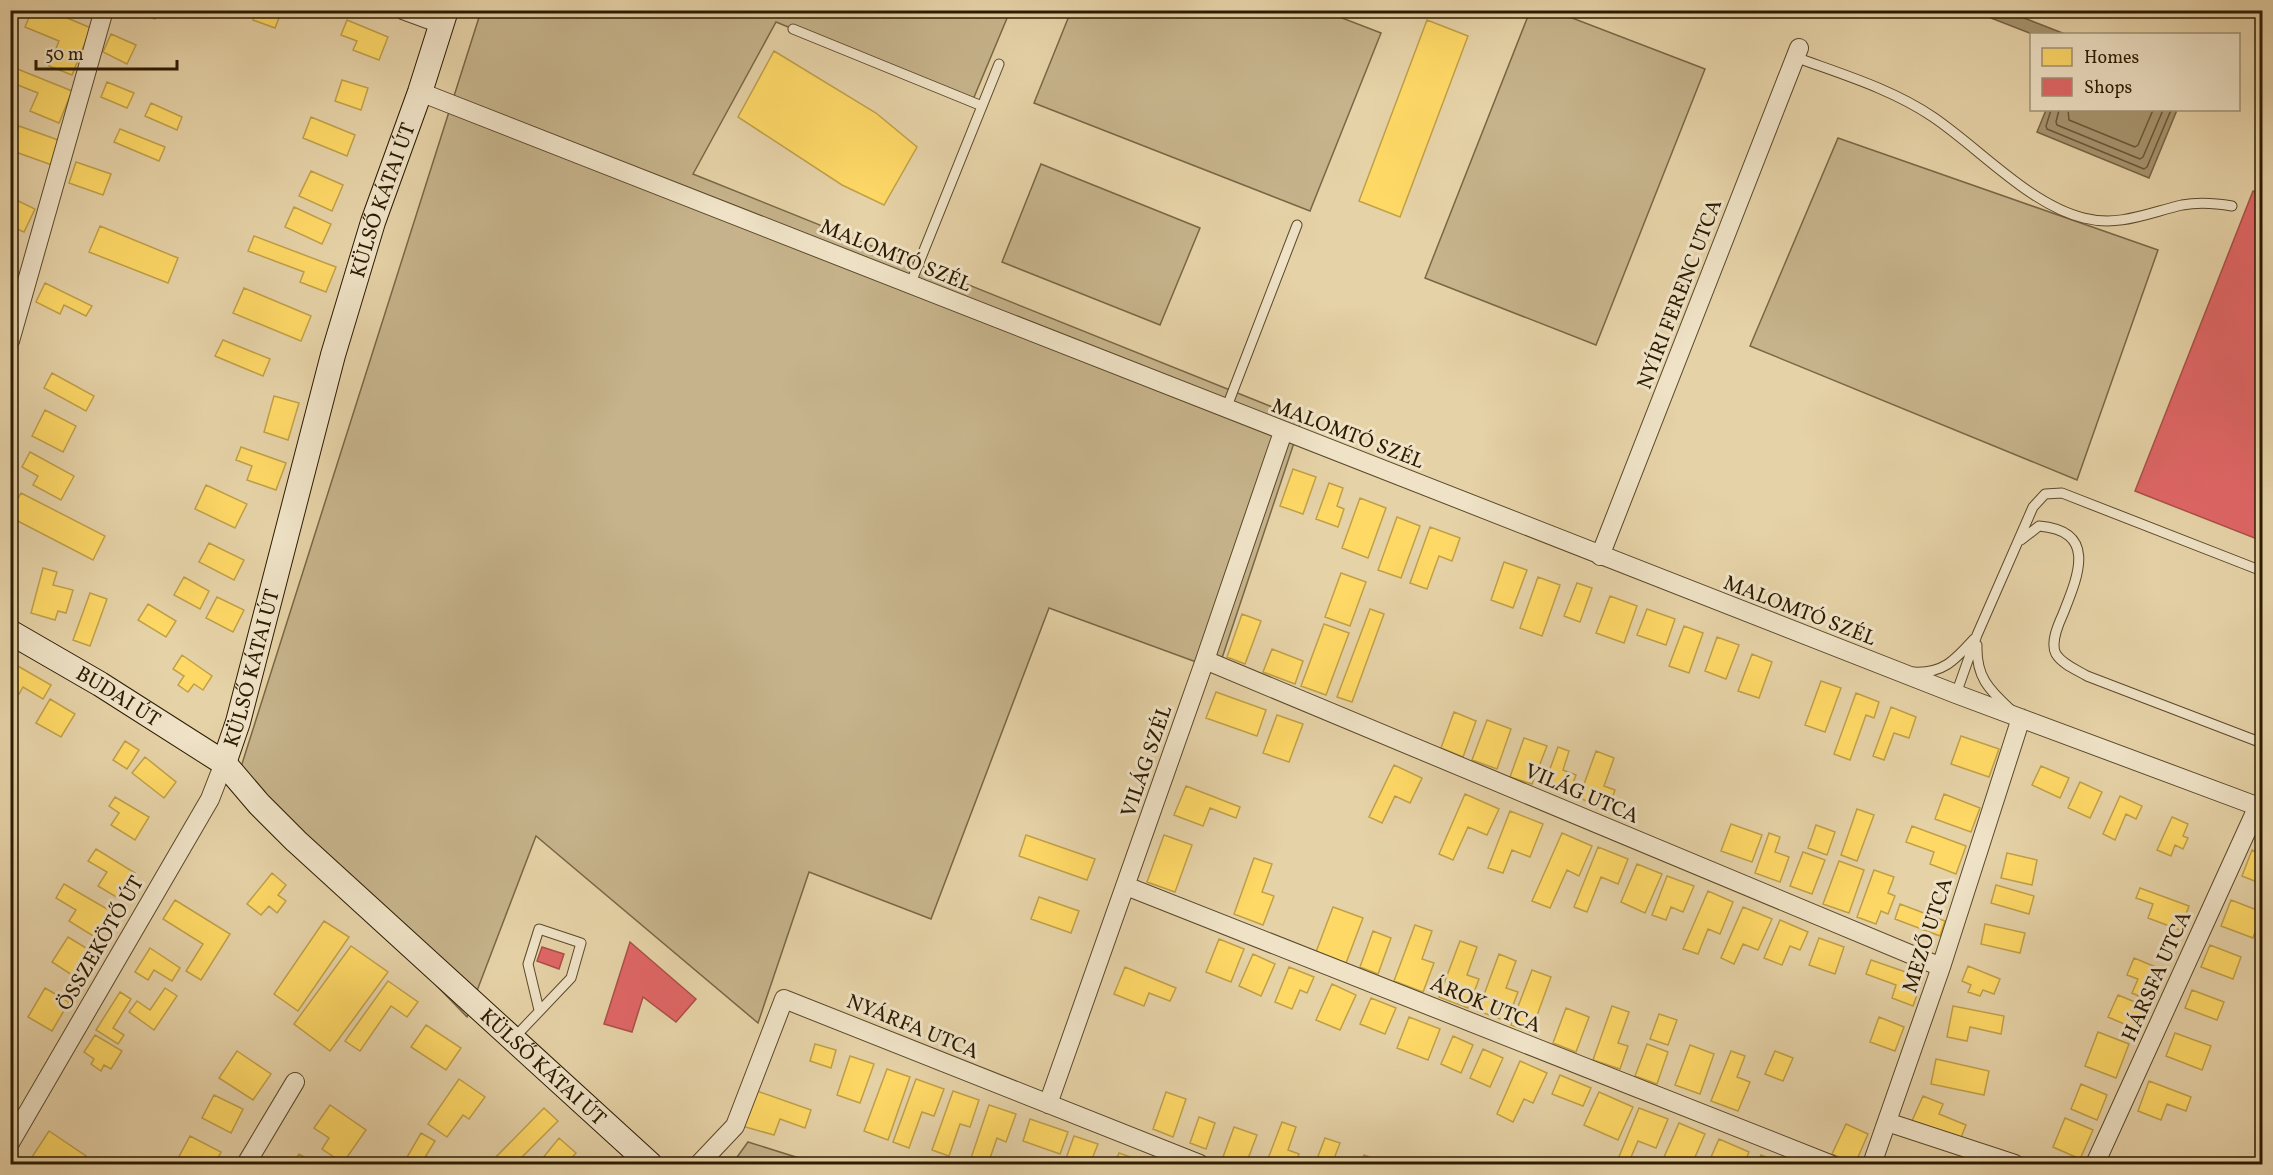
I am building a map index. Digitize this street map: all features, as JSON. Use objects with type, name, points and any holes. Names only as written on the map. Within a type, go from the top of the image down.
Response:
[{"type":"main road","name":"KÜLSŐ KÁTAI ÚT","points":[[444,17],[420,92],[373,222],[333,355],[238,722],[224,763],[259,804],[296,841],[650,1164]]},
{"type":"main road","name":"BUDAI ÚT","points":[[10,632],[100,684],[224,763]]},
{"type":"street","points":[[10,341],[104,10]]},
{"type":"street","points":[[403,10],[444,17]]},
{"type":"street","name":"NYÍRI FERENC UTCA","points":[[1600,556],[1797,53]]},
{"type":"street","name":"MALOMTÓ SZÉL","points":[[420,92],[1893,670],[2260,807]]},
{"type":"street","name":"VILÁG SZÉL","points":[[1048,1104],[1205,660],[1282,432]]},
{"type":"street","name":"VILÁG UTCA","points":[[1205,660],[1941,967]]},
{"type":"street","name":"MEZŐ UTCA","points":[[1872,1164],[1941,967],[2021,718]]},
{"type":"street","name":"ÖSSZEKÖTŐ ÚT","points":[[10,1143],[210,799],[224,763]]},
{"type":"street","name":"HÁRSFA UTCA","points":[[2095,1164],[2260,807]]},
{"type":"street","name":"ÁROK UTCA","points":[[1126,886],[1830,1164]]},
{"type":"street","name":"NYÁRFA UTCA","points":[[699,1164],[735,1126],[784,999],[1200,1164]]},
{"type":"street","points":[[246,1164],[295,1082]]},
{"type":"street","points":[[1887,1122],[2015,1164]]},
{"type":"lane","points":[[793,29],[982,105]]},
{"type":"lane","points":[[1797,53],[1913,104],[1934,117],[2032,192],[2071,214],[2096,220],[2123,221],[2149,216],[2183,205],[2215,203],[2232,206]]},
{"type":"lane","points":[[910,285],[999,64]]},
{"type":"lane","points":[[1226,409],[1297,225]]},
{"type":"lane","points":[[1956,694],[1977,635],[2033,507],[2044,494],[2062,493],[2262,571]]},
{"type":"lane","points":[[2019,541],[2039,526],[2055,528],[2072,536],[2077,544],[2079,559],[2055,635],[2055,652],[2062,661],[2087,676],[2262,743]]},
{"type":"lane","points":[[1893,670],[1922,672],[1938,670],[1957,658],[1977,635]]},
{"type":"lane","points":[[1977,635],[1977,663],[1989,690],[2021,718]]},
{"type":"lane","points":[[513,1039],[571,978],[581,943],[539,929],[528,964],[539,1010]]},
{"type":"shaded area","points":[[481,11],[1010,11],[972,102],[776,22],[693,174],[1302,419],[1218,670],[1049,608],[931,919],[809,872],[758,1023],[536,836],[467,1017],[356,902],[234,789]]},
{"type":"shaded area","points":[[1071,11],[1324,11],[1381,33],[1310,211],[1034,103]]},
{"type":"shaded area","points":[[1530,11],[1554,11],[1705,69],[1596,345],[1425,278]]},
{"type":"shaded area","points":[[1838,138],[2158,250],[2077,480],[1750,346]]},
{"type":"shaded area","points":[[1041,164],[1200,228],[1160,325],[1002,262]]},
{"type":"shaded area","points":[[748,1142],[818,1164],[732,1164]]},
{"type":"water","points":[[1973,11],[2006,11],[2062,33],[2030,33]]},
{"type":"water","points":[[2046,111],[2177,111],[2149,178],[2037,132]]},
{"type":"building: Homes","points":[[32,10],[48,10],[91,28],[72,75],[49,66],[59,41],[25,27]]},
{"type":"building: Homes","points":[[133,10],[158,10],[155,19]]},
{"type":"building: Homes","points":[[257,10],[282,10],[275,28],[253,20]]},
{"type":"building: Homes","points":[[347,20],[388,37],[379,60],[353,50],[357,41],[341,35]]},
{"type":"building: Homes","points":[[1427,20],[1468,36],[1400,217],[1359,201]]},
{"type":"building: Homes","points":[[111,34],[136,45],[127,64],[103,52]]},
{"type":"building: Homes","points":[[774,51],[876,113],[917,147],[884,205],[842,185],[738,117]]},
{"type":"building: Homes","points":[[10,66],[72,91],[59,123],[30,111],[38,93],[10,82]]},
{"type":"building: Homes","points":[[342,80],[368,88],[361,110],[335,101]]},
{"type":"building: Homes","points":[[107,82],[134,93],[127,108],[101,97]]},
{"type":"building: Homes","points":[[151,103],[182,117],[177,130],[145,116]]},
{"type":"building: Homes","points":[[311,117],[355,135],[347,156],[303,138]]},
{"type":"building: Homes","points":[[19,126],[61,141],[52,165],[10,150]]},
{"type":"building: Homes","points":[[120,129],[165,147],[159,161],[114,142]]},
{"type":"building: Homes","points":[[76,162],[111,174],[103,195],[69,183]]},
{"type":"building: Homes","points":[[311,171],[343,185],[332,211],[299,196]]},
{"type":"building: Homes","points":[[10,197],[35,209],[24,232],[10,226]]},
{"type":"building: Homes","points":[[294,207],[331,224],[322,244],[285,227]]},
{"type":"building: Homes","points":[[100,226],[178,258],[168,283],[89,252]]},
{"type":"building: Homes","points":[[254,236],[336,267],[326,292],[300,282],[304,272],[248,251]]},
{"type":"building: Homes","points":[[45,283],[92,306],[86,316],[64,305],[60,314],[36,302]]},
{"type":"building: Homes","points":[[244,288],[311,316],[301,341],[233,313]]},
{"type":"building: Homes","points":[[223,340],[270,359],[263,376],[215,356]]},
{"type":"building: Homes","points":[[52,373],[94,396],[86,411],[44,388]]},
{"type":"building: Homes","points":[[274,396],[299,403],[288,440],[264,432]]},
{"type":"building: Homes","points":[[45,410],[76,426],[63,452],[32,436]]},
{"type":"building: Homes","points":[[241,447],[286,463],[276,490],[247,480],[252,466],[236,460]]},
{"type":"building: Homes","points":[[30,452],[74,476],[61,500],[33,485],[38,476],[22,467]]},
{"type":"building: Homes","points":[[1293,469],[1316,477],[1303,514],[1280,506]]},
{"type":"building: Homes","points":[[1329,483],[1343,488],[1337,506],[1344,509],[1338,527],[1316,519]]},
{"type":"building: Homes","points":[[206,485],[247,504],[235,528],[195,509]]},
{"type":"building: Homes","points":[[21,493],[105,536],[93,560],[10,517]]},
{"type":"building: Homes","points":[[1360,498],[1386,508],[1368,558],[1342,548]]},
{"type":"building: Homes","points":[[1397,517],[1420,526],[1401,578],[1378,570]]},
{"type":"building: Homes","points":[[1430,527],[1460,538],[1452,561],[1439,556],[1427,589],[1410,583]]},
{"type":"building: Homes","points":[[209,543],[244,560],[234,580],[199,562]]},
{"type":"building: Homes","points":[[1504,562],[1527,570],[1513,608],[1491,600]]},
{"type":"building: Homes","points":[[43,568],[57,572],[53,585],[73,590],[66,613],[58,611],[55,620],[31,613]]},
{"type":"building: Homes","points":[[1341,573],[1366,582],[1350,626],[1325,617]]},
{"type":"building: Homes","points":[[184,577],[209,591],[200,609],[174,595]]},
{"type":"building: Homes","points":[[1538,577],[1560,585],[1542,636],[1520,628]]},
{"type":"building: Homes","points":[[1577,583],[1592,588],[1580,622],[1564,616]]},
{"type":"building: Homes","points":[[90,593],[107,599],[90,646],[73,640]]},
{"type":"building: Homes","points":[[1610,596],[1637,606],[1624,643],[1596,633]]},
{"type":"building: Homes","points":[[217,597],[244,610],[233,632],[206,618]]},
{"type":"building: Homes","points":[[148,604],[176,621],[166,637],[138,620]]},
{"type":"building: Homes","points":[[1370,609],[1384,614],[1352,702],[1337,697]]},
{"type":"building: Homes","points":[[1647,609],[1675,619],[1666,645],[1637,635]]},
{"type":"building: Homes","points":[[1242,614],[1261,621],[1245,664],[1227,657]]},
{"type":"building: Homes","points":[[1324,624],[1349,633],[1326,695],[1301,686]]},
{"type":"building: Homes","points":[[1684,626],[1703,633],[1689,673],[1669,666]]},
{"type":"building: Homes","points":[[1717,637],[1739,645],[1726,679],[1705,671]]},
{"type":"building: Homes","points":[[1272,649],[1303,661],[1295,684],[1263,672]]},
{"type":"building: Homes","points":[[1752,654],[1772,662],[1759,698],[1738,691]]},
{"type":"building: Homes","points":[[182,655],[212,676],[203,690],[194,684],[188,692],[178,685],[184,676],[173,669]]},
{"type":"building: Homes","points":[[16,665],[51,685],[43,699],[23,687],[19,694],[10,689],[10,674]]},
{"type":"building: Homes","points":[[1821,681],[1841,688],[1825,732],[1805,725]]},
{"type":"building: Homes","points":[[1216,692],[1266,710],[1257,736],[1206,718]]},
{"type":"building: Homes","points":[[1856,693],[1879,702],[1874,718],[1866,715],[1850,760],[1834,754]]},
{"type":"building: Homes","points":[[50,699],[75,714],[61,737],[36,723]]},
{"type":"building: Homes","points":[[1891,707],[1916,717],[1909,738],[1894,733],[1884,760],[1873,756]]},
{"type":"building: Homes","points":[[1454,712],[1476,721],[1463,757],[1441,748]]},
{"type":"building: Homes","points":[[1277,715],[1303,724],[1289,762],[1263,753]]},
{"type":"building: Homes","points":[[1487,720],[1511,729],[1497,769],[1472,760]]},
{"type":"building: Homes","points":[[1961,736],[1999,749],[1989,777],[1951,764]]},
{"type":"building: Homes","points":[[1524,738],[1547,746],[1532,784],[1510,777]]},
{"type":"building: Homes","points":[[125,741],[139,750],[127,769],[113,760]]},
{"type":"building: Homes","points":[[1558,747],[1569,751],[1563,770],[1576,775],[1569,794],[1544,785]]},
{"type":"building: Homes","points":[[1596,751],[1614,758],[1604,786],[1615,790],[1608,809],[1579,798]]},
{"type":"building: Homes","points":[[145,757],[176,782],[164,798],[132,773]]},
{"type":"building: Homes","points":[[1394,765],[1422,778],[1410,803],[1395,796],[1382,823],[1369,817]]},
{"type":"building: Homes","points":[[2041,766],[2069,778],[2060,798],[2032,785]]},
{"type":"building: Homes","points":[[2080,782],[2102,792],[2090,818],[2068,808]]},
{"type":"building: Homes","points":[[1186,786],[1240,807],[1236,818],[1210,808],[1203,826],[1174,815]]},
{"type":"building: Homes","points":[[1465,794],[1499,809],[1487,835],[1468,827],[1453,860],[1439,854]]},
{"type":"building: Homes","points":[[1944,794],[1980,808],[1971,832],[1935,819]]},
{"type":"building: Homes","points":[[2120,796],[2142,806],[2136,819],[2126,814],[2115,840],[2103,834]]},
{"type":"building: Homes","points":[[115,797],[149,817],[135,840],[111,825],[119,813],[109,806]]},
{"type":"building: Homes","points":[[1857,809],[1874,815],[1857,861],[1841,855]]},
{"type":"building: Homes","points":[[1510,811],[1543,824],[1530,857],[1512,850],[1503,873],[1488,868]]},
{"type":"building: Homes","points":[[2172,817],[2188,824],[2183,836],[2188,838],[2183,849],[2175,845],[2171,856],[2157,850]]},
{"type":"building: Homes","points":[[1731,824],[1762,835],[1752,862],[1721,851]]},
{"type":"building: Homes","points":[[1816,825],[1835,832],[1827,855],[1808,848]]},
{"type":"building: Homes","points":[[1912,826],[1966,846],[1956,874],[1930,864],[1934,852],[1906,842]]},
{"type":"building: Homes","points":[[1562,833],[1592,846],[1579,876],[1567,870],[1550,908],[1532,901]]},
{"type":"building: Homes","points":[[1769,833],[1780,837],[1775,852],[1789,857],[1780,882],[1755,873]]},
{"type":"building: Homes","points":[[1026,835],[1095,859],[1087,880],[1019,856]]},
{"type":"building: Homes","points":[[1164,835],[1192,845],[1175,892],[1147,882]]},
{"type":"building: Homes","points":[[1598,847],[1628,859],[1618,884],[1601,877],[1587,912],[1574,907]]},
{"type":"building: Homes","points":[[96,849],[135,873],[118,898],[98,886],[107,872],[88,861]]},
{"type":"building: Homes","points":[[2252,850],[2262,854],[2262,884],[2242,876]]},
{"type":"building: Homes","points":[[1803,852],[1825,860],[1812,894],[1790,886]]},
{"type":"building: Homes","points":[[2007,853],[2037,860],[2032,885],[2001,878]]},
{"type":"building: Homes","points":[[1254,858],[1272,864],[1262,892],[1274,896],[1263,925],[1234,914]]},
{"type":"building: Homes","points":[[1839,861],[1864,870],[1849,913],[1823,904]]},
{"type":"building: Homes","points":[[1637,864],[1662,874],[1645,913],[1621,902]]},
{"type":"building: Homes","points":[[1874,870],[1894,877],[1888,893],[1895,896],[1888,914],[1881,911],[1876,924],[1857,917]]},
{"type":"building: Homes","points":[[272,873],[286,885],[278,895],[286,901],[277,913],[269,906],[261,915],[247,904]]},
{"type":"building: Homes","points":[[1667,876],[1694,886],[1683,912],[1671,907],[1666,920],[1652,915]]},
{"type":"building: Homes","points":[[64,884],[114,913],[98,939],[69,921],[76,910],[56,898]]},
{"type":"building: Homes","points":[[1996,885],[2034,896],[2029,914],[1991,903]]},
{"type":"building: Homes","points":[[2140,888],[2189,906],[2180,930],[2148,918],[2153,904],[2136,898]]},
{"type":"building: Homes","points":[[1708,891],[1733,902],[1720,934],[1708,929],[1698,954],[1683,949]]},
{"type":"building: Homes","points":[[1039,897],[1079,911],[1071,933],[1031,919]]},
{"type":"building: Homes","points":[[175,900],[230,934],[201,980],[186,971],[203,944],[163,919]]},
{"type":"building: Homes","points":[[2231,900],[2262,912],[2253,938],[2221,926]]},
{"type":"building: Homes","points":[[1900,904],[1945,921],[1940,936],[1895,919]]},
{"type":"building: Homes","points":[[1333,907],[1363,918],[1346,963],[1316,952]]},
{"type":"building: Homes","points":[[1743,907],[1772,919],[1758,950],[1743,944],[1734,964],[1721,958]]},
{"type":"building: Homes","points":[[1780,920],[1808,932],[1800,950],[1790,946],[1782,965],[1764,958]]},
{"type":"building: Homes","points":[[324,921],[349,937],[298,1011],[274,994]]},
{"type":"building: Homes","points":[[1985,924],[2025,933],[2020,953],[1981,944]]},
{"type":"building: Homes","points":[[1415,925],[1432,931],[1422,959],[1434,963],[1423,992],[1394,981]]},
{"type":"building: Homes","points":[[1373,931],[1391,938],[1378,974],[1360,967]]},
{"type":"building: Homes","points":[[68,937],[91,951],[75,977],[52,962]]},
{"type":"building: Homes","points":[[1819,938],[1844,947],[1835,974],[1809,965]]},
{"type":"building: Homes","points":[[1219,939],[1244,949],[1231,982],[1206,972]]},
{"type":"building: Homes","points":[[1460,941],[1477,947],[1467,975],[1479,979],[1468,1008],[1439,997]]},
{"type":"building: Homes","points":[[2210,945],[2241,957],[2233,979],[2201,967]]},
{"type":"building: Homes","points":[[351,946],[388,972],[330,1051],[294,1024]]},
{"type":"building: Homes","points":[[150,948],[180,968],[172,981],[154,970],[148,980],[135,972]]},
{"type":"building: Homes","points":[[1253,954],[1275,964],[1261,996],[1239,986]]},
{"type":"building: Homes","points":[[1499,954],[1516,961],[1506,988],[1518,992],[1507,1021],[1478,1011]]},
{"type":"building: Homes","points":[[2134,958],[2163,970],[2150,1001],[2132,993],[2138,979],[2127,975]]},
{"type":"building: Homes","points":[[1871,960],[1923,978],[1913,1006],[1892,998],[1896,985],[1866,974]]},
{"type":"building: Homes","points":[[1968,966],[2000,979],[1994,994],[1983,990],[1980,996],[1968,992],[1971,985],[1962,981]]},
{"type":"building: Homes","points":[[1125,967],[1176,988],[1170,1001],[1149,993],[1144,1006],[1114,994]]},
{"type":"building: Homes","points":[[1289,967],[1314,977],[1307,993],[1300,990],[1292,1009],[1275,1002]]},
{"type":"building: Homes","points":[[1532,970],[1551,977],[1531,1032],[1511,1025]]},
{"type":"building: Homes","points":[[388,981],[418,1002],[407,1017],[391,1006],[360,1051],[345,1041]]},
{"type":"building: Homes","points":[[1332,984],[1356,995],[1340,1030],[1316,1020]]},
{"type":"building: Homes","points":[[45,988],[69,1002],[52,1031],[28,1017]]},
{"type":"building: Homes","points":[[165,988],[177,996],[154,1030],[129,1012],[137,1001],[150,1010]]},
{"type":"building: Homes","points":[[2192,990],[2224,1002],[2217,1020],[2185,1008]]},
{"type":"building: Homes","points":[[120,992],[131,999],[113,1028],[124,1035],[118,1044],[96,1030]]},
{"type":"building: Homes","points":[[2118,995],[2147,1007],[2138,1030],[2108,1017]]},
{"type":"building: Homes","points":[[1371,998],[1396,1008],[1385,1034],[1360,1024]]},
{"type":"building: Homes","points":[[1612,1006],[1629,1012],[1618,1043],[1628,1046],[1620,1069],[1593,1060]]},
{"type":"building: Homes","points":[[1953,1006],[2004,1016],[2001,1034],[1970,1027],[1967,1041],[1947,1037]]},
{"type":"building: Homes","points":[[1566,1008],[1589,1017],[1576,1052],[1553,1043]]},
{"type":"building: Homes","points":[[1659,1014],[1677,1020],[1668,1045],[1650,1039]]},
{"type":"building: Homes","points":[[1409,1017],[1440,1029],[1428,1060],[1397,1048]]},
{"type":"building: Homes","points":[[1879,1017],[1904,1027],[1895,1051],[1870,1042]]},
{"type":"building: Homes","points":[[426,1025],[461,1048],[446,1070],[411,1047]]},
{"type":"building: Homes","points":[[2098,1032],[2129,1044],[2116,1078],[2085,1066]]},
{"type":"building: Homes","points":[[2175,1033],[2211,1046],[2202,1070],[2166,1056]]},
{"type":"building: Homes","points":[[95,1035],[122,1051],[111,1069],[104,1065],[101,1071],[91,1064],[94,1059],[84,1052]]},
{"type":"building: Homes","points":[[1453,1036],[1473,1045],[1461,1073],[1441,1064]]},
{"type":"building: Homes","points":[[815,1044],[836,1050],[831,1068],[810,1061]]},
{"type":"building: Homes","points":[[1647,1044],[1668,1052],[1657,1084],[1635,1076]]},
{"type":"building: Homes","points":[[1690,1045],[1714,1054],[1700,1094],[1675,1085]]},
{"type":"building: Homes","points":[[1483,1049],[1503,1058],[1490,1087],[1470,1078]]},
{"type":"building: Homes","points":[[237,1051],[271,1074],[253,1100],[219,1078]]},
{"type":"building: Homes","points":[[1731,1051],[1745,1056],[1737,1077],[1750,1082],[1738,1111],[1711,1101]]},
{"type":"building: Homes","points":[[1775,1051],[1793,1058],[1783,1081],[1765,1074]]},
{"type":"building: Homes","points":[[850,1056],[874,1064],[860,1103],[837,1095]]},
{"type":"building: Homes","points":[[1936,1059],[1989,1071],[1984,1095],[1931,1084]]},
{"type":"building: Homes","points":[[1520,1061],[1547,1073],[1533,1103],[1524,1099],[1513,1122],[1497,1114]]},
{"type":"building: Homes","points":[[887,1069],[910,1077],[888,1140],[864,1131]]},
{"type":"building: Homes","points":[[1560,1075],[1591,1088],[1583,1106],[1552,1094]]},
{"type":"building: Homes","points":[[459,1079],[485,1097],[469,1119],[463,1115],[447,1137],[428,1124]]},
{"type":"building: Homes","points":[[916,1079],[944,1089],[934,1116],[922,1112],[909,1148],[893,1142]]},
{"type":"building: Homes","points":[[2149,1081],[2191,1097],[2186,1111],[2167,1104],[2161,1120],[2138,1111]]},
{"type":"building: Homes","points":[[2081,1084],[2107,1095],[2097,1120],[2071,1109]]},
{"type":"building: Homes","points":[[754,1090],[811,1110],[805,1128],[780,1119],[774,1135],[742,1126]]},
{"type":"building: Homes","points":[[953,1091],[979,1100],[970,1127],[960,1124],[949,1156],[932,1150]]},
{"type":"building: Homes","points":[[1166,1092],[1186,1099],[1173,1137],[1153,1129]]},
{"type":"building: Homes","points":[[1599,1092],[1633,1107],[1618,1140],[1584,1125]]},
{"type":"building: Homes","points":[[214,1095],[243,1109],[231,1133],[202,1118]]},
{"type":"building: Homes","points":[[1923,1096],[1943,1104],[1939,1114],[1966,1125],[1960,1140],[1912,1121]]},
{"type":"building: Homes","points":[[330,1105],[366,1130],[343,1163],[322,1149],[329,1138],[314,1128]]},
{"type":"building: Homes","points":[[989,1105],[1016,1114],[1006,1142],[997,1138],[988,1164],[969,1164]]},
{"type":"building: Homes","points":[[544,1108],[558,1121],[515,1164],[500,1164],[494,1159]]},
{"type":"building: Homes","points":[[1639,1108],[1668,1119],[1656,1148],[1638,1141],[1628,1164],[1616,1164]]},
{"type":"building: Homes","points":[[1199,1117],[1215,1123],[1206,1149],[1190,1143]]},
{"type":"building: Homes","points":[[2065,1118],[2093,1130],[2080,1159],[2053,1147]]},
{"type":"building: Homes","points":[[1030,1119],[1068,1132],[1060,1154],[1023,1141]]},
{"type":"building: Homes","points":[[1282,1122],[1296,1127],[1288,1150],[1299,1154],[1295,1164],[1266,1164]]},
{"type":"building: Homes","points":[[1679,1123],[1705,1134],[1692,1164],[1661,1164]]},
{"type":"building: Homes","points":[[1846,1124],[1868,1134],[1855,1164],[1832,1154]]},
{"type":"building: Homes","points":[[1234,1127],[1257,1135],[1246,1164],[1223,1157]]},
{"type":"building: Homes","points":[[49,1131],[86,1156],[80,1164],[56,1164],[49,1160],[46,1164],[28,1163]]},
{"type":"building: Homes","points":[[421,1133],[435,1141],[421,1164],[403,1164]]},
{"type":"building: Homes","points":[[190,1136],[221,1152],[215,1164],[175,1164]]},
{"type":"building: Homes","points":[[1074,1136],[1098,1144],[1090,1164],[1064,1164]]},
{"type":"building: Homes","points":[[559,1138],[576,1153],[566,1164],[538,1164]]},
{"type":"building: Homes","points":[[1325,1138],[1340,1143],[1332,1164],[1315,1164]]},
{"type":"building: Homes","points":[[1719,1139],[1749,1152],[1744,1164],[1708,1164]]},
{"type":"building: Homes","points":[[1119,1153],[1147,1163],[1115,1164]]},
{"type":"building: Homes","points":[[299,1154],[316,1164],[293,1164]]},
{"type":"building: Homes","points":[[1364,1155],[1378,1160],[1377,1164],[1361,1164]]},
{"type":"building: Homes","points":[[1761,1155],[1783,1164],[1757,1164]]},
{"type":"building: Shops","points":[[2253,191],[2262,195],[2262,541],[2135,491]]},
{"type":"building: Shops","points":[[630,942],[696,999],[676,1022],[643,997],[632,1032],[604,1024]]},
{"type":"building: Shops","points":[[542,947],[564,954],[559,969],[537,961]]}]
